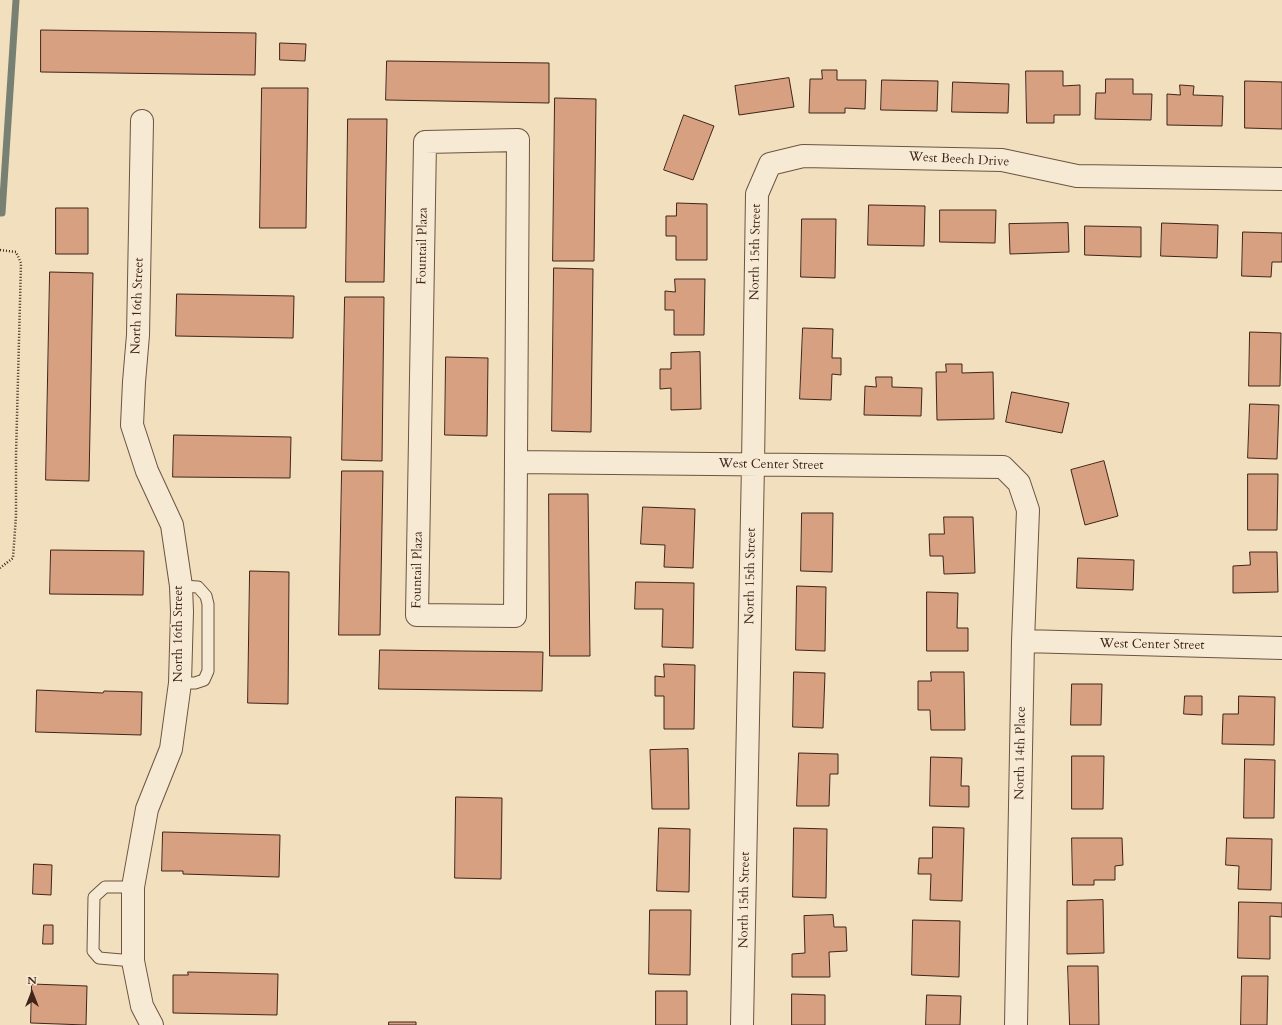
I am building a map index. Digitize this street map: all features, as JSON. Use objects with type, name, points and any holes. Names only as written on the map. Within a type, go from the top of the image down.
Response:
[{"type":"street","name":"North 16th Street","points":[[142,121],[138,335],[132,425],[147,471],[172,524],[181,586],[182,612],[180,683],[171,749],[147,809],[133,887],[132,961],[142,1006],[152,1025]]},
{"type":"street","name":"Fountail Plaza","points":[[518,140],[516,462],[515,616],[417,615],[424,142],[518,140]]},
{"type":"street","name":"West Beech Drive","points":[[803,156],[1002,160],[1077,176],[1282,180]]},
{"type":"street","name":"North 15th Street","points":[[742,1025],[753,464],[756,194],[770,164],[803,156]]},
{"type":"street","name":"West Center Street","points":[[516,462],[1003,467],[1019,483]]},
{"type":"street","name":"North 14th Place","points":[[1016,1025],[1023,641],[1028,510],[1019,483]]},
{"type":"street","name":"West Center Street","points":[[1023,641],[1282,648]]},
{"type":"lane","points":[[132,961],[99,958],[92,951],[92,940],[94,897],[105,887],[133,887]]},
{"type":"path","points":[[0,250],[16,252],[21,263],[16,455],[16,516],[13,558],[0,568]]},
{"type":"building","points":[[41,30],[256,33],[255,75],[41,72]]},
{"type":"building","points":[[280,43],[306,44],[305,61],[280,60]]},
{"type":"building","points":[[387,61],[549,63],[549,103],[386,100]]},
{"type":"building","points":[[822,70],[837,70],[837,80],[866,80],[865,109],[845,108],[845,113],[809,113],[810,79],[822,79]]},
{"type":"building","points":[[1026,71],[1063,71],[1063,86],[1080,85],[1080,115],[1054,115],[1054,123],[1027,123]]},
{"type":"building","points":[[789,78],[794,107],[739,115],[735,86]]},
{"type":"building","points":[[1106,79],[1133,79],[1133,94],[1152,94],[1151,120],[1095,119],[1096,93],[1105,93]]},
{"type":"building","points":[[882,80],[938,81],[937,111],[881,110]]},
{"type":"building","points":[[1245,81],[1282,82],[1282,129],[1245,128]]},
{"type":"building","points":[[953,82],[1009,84],[1008,113],[952,112]]},
{"type":"building","points":[[1180,85],[1194,86],[1193,95],[1223,96],[1222,126],[1167,125],[1167,94],[1180,95]]},
{"type":"building","points":[[262,88],[308,88],[306,228],[260,228]]},
{"type":"building","points":[[555,98],[596,99],[594,261],[553,261]]},
{"type":"building","points":[[684,115],[714,126],[693,180],[664,170]]},
{"type":"building","points":[[348,119],[387,119],[384,282],[346,282]]},
{"type":"building","points":[[677,203],[707,204],[707,260],[676,260],[676,236],[666,236],[666,216],[676,216]]},
{"type":"building","points":[[869,205],[925,206],[924,246],[868,245]]},
{"type":"building","points":[[56,208],[88,208],[88,254],[56,254]]},
{"type":"building","points":[[940,210],[996,210],[995,243],[940,242]]},
{"type":"building","points":[[802,219],[836,219],[835,278],[801,277]]},
{"type":"building","points":[[1068,223],[1069,252],[1010,254],[1009,224]]},
{"type":"building","points":[[1162,223],[1218,225],[1217,258],[1161,256]]},
{"type":"building","points":[[1085,226],[1141,227],[1141,257],[1085,255]]},
{"type":"building","points":[[1243,232],[1282,233],[1282,262],[1272,262],[1271,277],[1242,276]]},
{"type":"building","points":[[554,268],[593,269],[591,432],[552,431]]},
{"type":"building","points":[[50,272],[93,273],[89,481],[46,480]]},
{"type":"building","points":[[675,279],[705,279],[704,335],[674,335],[674,310],[665,310],[665,291],[675,292]]},
{"type":"building","points":[[177,294],[294,296],[293,338],[176,336]]},
{"type":"building","points":[[345,297],[384,297],[382,461],[342,460]]},
{"type":"building","points":[[803,328],[833,329],[832,358],[841,358],[841,375],[832,374],[831,400],[800,399]]},
{"type":"building","points":[[1250,332],[1281,333],[1280,386],[1249,386]]},
{"type":"building","points":[[700,352],[701,409],[671,410],[671,388],[660,389],[660,369],[671,369],[671,353]]},
{"type":"building","points":[[446,357],[488,358],[487,436],[445,435]]},
{"type":"building","points":[[946,364],[962,364],[962,373],[993,372],[994,419],[937,420],[936,372],[946,372]]},
{"type":"building","points":[[876,377],[892,377],[892,387],[922,388],[921,416],[864,415],[865,386],[876,387]]},
{"type":"building","points":[[1012,392],[1069,403],[1062,433],[1006,422]]},
{"type":"building","points":[[1250,404],[1279,405],[1277,459],[1248,458]]},
{"type":"building","points":[[174,435],[291,437],[290,478],[173,477]]},
{"type":"building","points":[[1104,461],[1118,516],[1085,525],[1071,470]]},
{"type":"building","points":[[342,471],[383,471],[380,635],[339,635]]},
{"type":"building","points":[[1248,474],[1278,474],[1277,530],[1248,530]]},
{"type":"building","points":[[549,494],[588,494],[590,656],[550,656]]},
{"type":"building","points":[[643,507],[695,509],[693,568],[664,567],[665,545],[641,544]]},
{"type":"building","points":[[802,513],[833,513],[832,572],[801,571]]},
{"type":"building","points":[[944,517],[973,517],[975,573],[944,574],[943,556],[930,556],[929,534],[944,534]]},
{"type":"building","points":[[51,550],[144,551],[143,595],[50,594]]},
{"type":"building","points":[[1250,552],[1277,552],[1278,592],[1233,593],[1233,566],[1250,565]]},
{"type":"building","points":[[1078,558],[1134,560],[1133,590],[1077,588]]},
{"type":"building","points":[[250,571],[289,572],[288,704],[248,703]]},
{"type":"building","points":[[636,582],[694,583],[693,648],[662,647],[663,609],[635,609]]},
{"type":"building","points":[[797,586],[826,587],[825,651],[796,650]]},
{"type":"building","points":[[927,592],[958,593],[957,628],[968,628],[968,651],[927,651]]},
{"type":"building","points":[[380,650],[543,652],[542,691],[379,689]]},
{"type":"building","points":[[664,664],[695,665],[694,729],[664,729],[664,696],[655,696],[655,676],[664,677]]},
{"type":"building","points":[[794,672],[825,673],[823,728],[793,727]]},
{"type":"building","points":[[931,672],[964,672],[965,730],[931,730],[930,710],[918,710],[918,681],[931,681]]},
{"type":"building","points":[[1072,684],[1102,684],[1101,725],[1071,725]]},
{"type":"building","points":[[37,690],[103,693],[104,691],[142,692],[141,735],[36,732]]},
{"type":"building","points":[[1185,696],[1202,696],[1202,715],[1184,714]]},
{"type":"building","points":[[1239,696],[1275,697],[1274,745],[1222,744],[1223,714],[1238,714]]},
{"type":"building","points":[[688,749],[689,809],[652,809],[650,750]]},
{"type":"building","points":[[799,753],[838,754],[838,774],[830,774],[829,806],[797,806]]},
{"type":"building","points":[[1072,756],[1104,756],[1103,809],[1072,809]]},
{"type":"building","points":[[931,757],[962,758],[961,786],[969,786],[969,807],[930,806]]},
{"type":"building","points":[[1245,759],[1275,760],[1274,818],[1244,818]]},
{"type":"building","points":[[456,797],[502,798],[501,879],[455,878]]},
{"type":"building","points":[[933,827],[964,828],[962,901],[930,900],[931,874],[918,874],[919,858],[932,858]]},
{"type":"building","points":[[659,828],[690,829],[689,892],[657,891]]},
{"type":"building","points":[[794,828],[827,829],[826,898],[793,897]]},
{"type":"building","points":[[163,832],[280,835],[279,877],[183,874],[183,871],[162,871]]},
{"type":"building","points":[[1072,838],[1122,838],[1123,865],[1115,866],[1115,880],[1094,880],[1094,885],[1073,885]]},
{"type":"building","points":[[1227,838],[1272,839],[1271,890],[1238,889],[1239,866],[1226,865]]},
{"type":"building","points":[[34,864],[52,865],[51,895],[33,894]]},
{"type":"building","points":[[1103,900],[1104,953],[1067,954],[1067,901]]},
{"type":"building","points":[[1239,902],[1282,903],[1282,917],[1270,916],[1270,959],[1238,958]]},
{"type":"building","points":[[650,910],[691,910],[690,975],[649,974]]},
{"type":"building","points":[[833,915],[834,927],[846,927],[847,951],[829,952],[830,977],[792,977],[792,954],[805,953],[804,916]]},
{"type":"building","points":[[913,920],[960,921],[959,977],[912,975]]},
{"type":"building","points":[[44,925],[53,925],[53,944],[43,944]]},
{"type":"building","points":[[1068,966],[1098,966],[1099,1025],[1070,1025]]},
{"type":"building","points":[[188,972],[278,974],[277,1015],[173,1013],[173,975],[188,975]]},
{"type":"building","points":[[1242,976],[1268,976],[1267,1025],[1241,1025]]},
{"type":"building","points":[[32,984],[87,986],[86,1025],[31,1023]]},
{"type":"building","points":[[656,991],[687,991],[687,1025],[656,1025]]},
{"type":"building","points":[[792,994],[825,995],[825,1025],[792,1025]]},
{"type":"building","points":[[927,995],[961,996],[960,1025],[926,1025]]},
{"type":"building","points":[[389,1022],[416,1022],[416,1025],[389,1025]]},
{"type":"waterway","points":[[0,213],[2,213],[16,0]]}]
